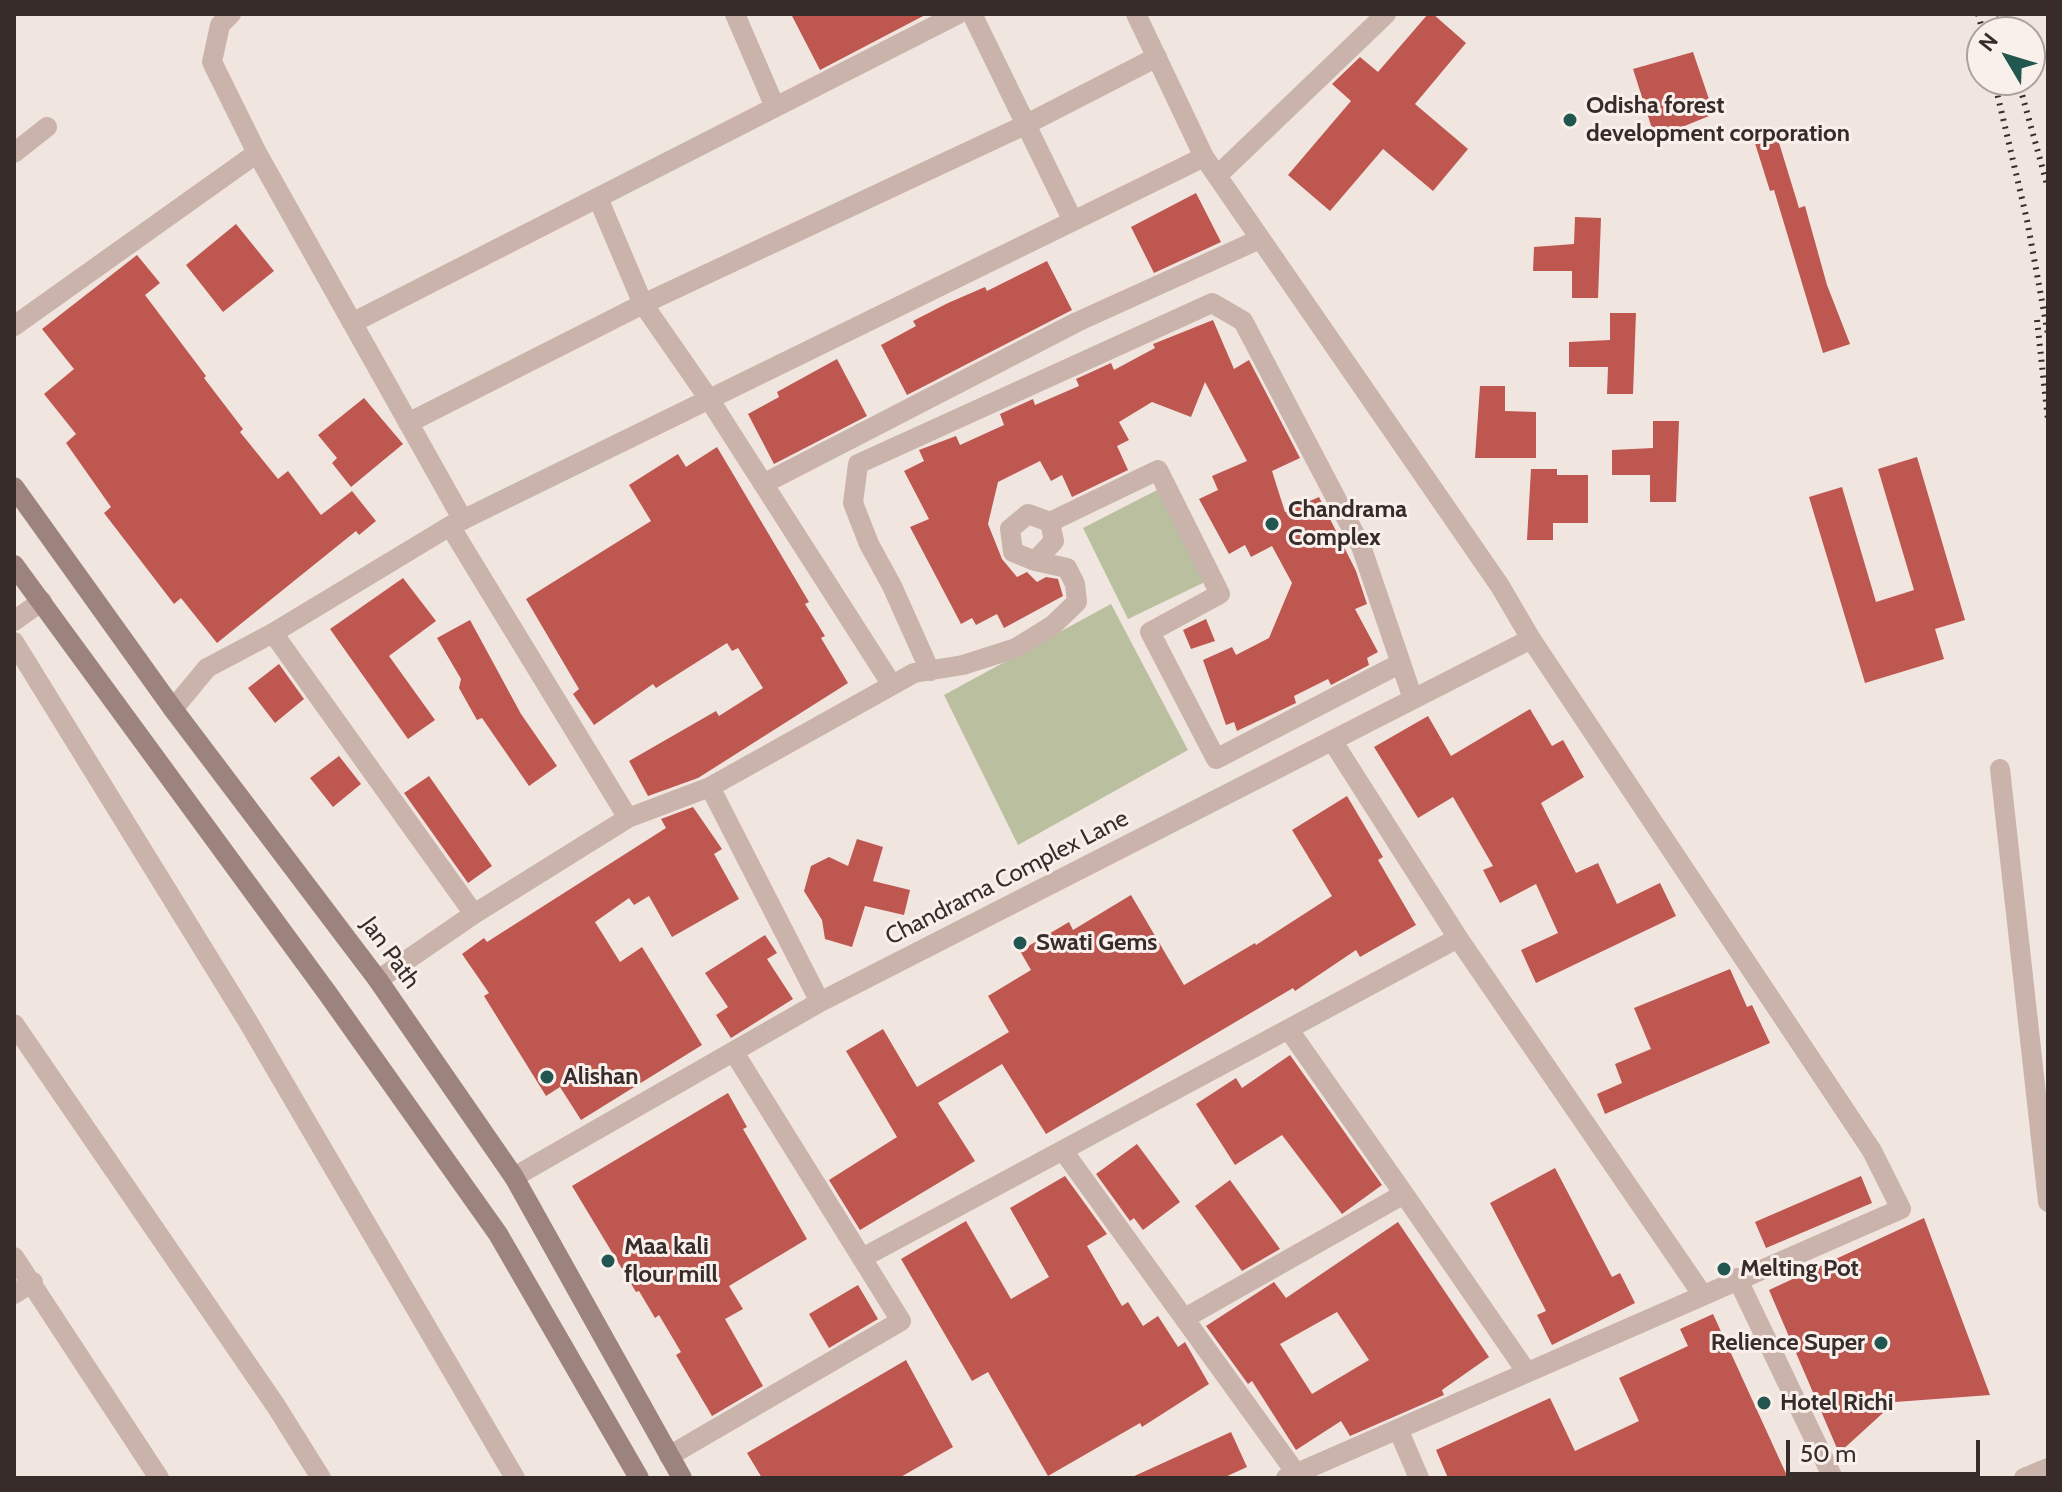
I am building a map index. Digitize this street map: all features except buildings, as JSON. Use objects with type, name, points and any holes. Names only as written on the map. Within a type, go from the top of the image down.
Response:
[{"type":"main road","name":"Jan Path","points":[[14,487],[173,709],[378,980],[514,1177],[682,1478]]},
{"type":"main road","points":[[14,565],[498,1234],[639,1478]]},
{"type":"street","points":[[231,14],[220,25],[212,62],[257,153],[408,423],[456,523],[628,818]]},
{"type":"street","points":[[735,14],[775,107]]},
{"type":"street","points":[[352,323],[958,14]]},
{"type":"street","points":[[972,14],[1073,221]]},
{"type":"street","points":[[1064,1152],[1185,1318],[1291,1476],[1737,1278],[1901,1209],[1872,1151],[1531,639],[1500,586],[1204,157],[1136,14]]},
{"type":"street","points":[[1217,176],[1386,14]]},
{"type":"street","points":[[408,423],[643,304],[1025,125],[1157,57]]},
{"type":"street","points":[[14,153],[47,127]]},
{"type":"street","points":[[14,326],[257,153]]},
{"type":"street","points":[[173,709],[207,668],[273,633],[456,523],[1204,157]]},
{"type":"street","points":[[598,198],[643,304],[709,399],[892,685]]},
{"type":"street","points":[[763,484],[1077,322],[1260,239]]},
{"type":"street","points":[[930,671],[892,586],[869,544],[853,503],[858,464],[1212,303],[1243,321],[1361,546],[1413,699]]},
{"type":"street","points":[[378,980],[474,914],[628,818],[710,787],[914,673],[1016,648],[1053,625],[1077,602],[1075,584],[1067,568],[1013,552],[1010,529],[1028,514],[1050,522],[1158,470],[1220,594],[1150,632],[1216,759],[1399,664]]},
{"type":"street","points":[[1035,561],[1054,541],[1050,522]]},
{"type":"street","points":[[14,621],[42,601]]},
{"type":"street","points":[[273,633],[474,914]]},
{"type":"street","name":"Chandrama Complex Lane","points":[[514,1177],[735,1054],[820,1002],[1531,639]]},
{"type":"street","points":[[14,642],[247,1020],[515,1478]]},
{"type":"street","points":[[1333,742],[1458,938],[1702,1294]]},
{"type":"street","points":[[2000,769],[2048,1202]]},
{"type":"street","points":[[710,787],[820,1002]]},
{"type":"street","points":[[862,1258],[1458,938]]},
{"type":"street","points":[[14,1024],[276,1406],[321,1478]]},
{"type":"street","points":[[1289,1030],[1526,1371]]},
{"type":"street","points":[[669,1456],[901,1321],[735,1054]]},
{"type":"street","points":[[1185,1318],[1404,1194]]},
{"type":"street","points":[[14,1257],[159,1478]]},
{"type":"street","points":[[1737,1278],[1833,1478]]},
{"type":"street","points":[[14,1294],[33,1282]]},
{"type":"street","points":[[1398,1429],[1419,1478]]},
{"type":"street","points":[[2024,1478],[2048,1468]]},
{"type":"green space","points":[[1159,489],[1207,581],[1128,619],[1083,528]]},
{"type":"green space","points":[[1111,604],[1188,750],[1018,845],[944,695]]},
{"type":"railway","points":[[1998,96],[2027,220],[2048,334]]},
{"type":"railway","points":[[2022,96],[2048,188]]},
{"type":"railway","points":[[2037,320],[2048,420]]},
{"type":"place","name":"Odisha forest development corporation","points":[[1570,120]]},
{"type":"place","name":"Chandrama Complex","points":[[1272,524]]},
{"type":"place","name":"Swati Gems","points":[[1020,943]]},
{"type":"place","name":"Alishan","points":[[547,1077]]},
{"type":"place","name":"Maa kali flour mill","points":[[608,1261]]},
{"type":"place","name":"Melting Pot","points":[[1724,1269]]},
{"type":"place","name":"Relience Super","points":[[1881,1343]]},
{"type":"place","name":"Hotel Richi","points":[[1764,1403]]}]
